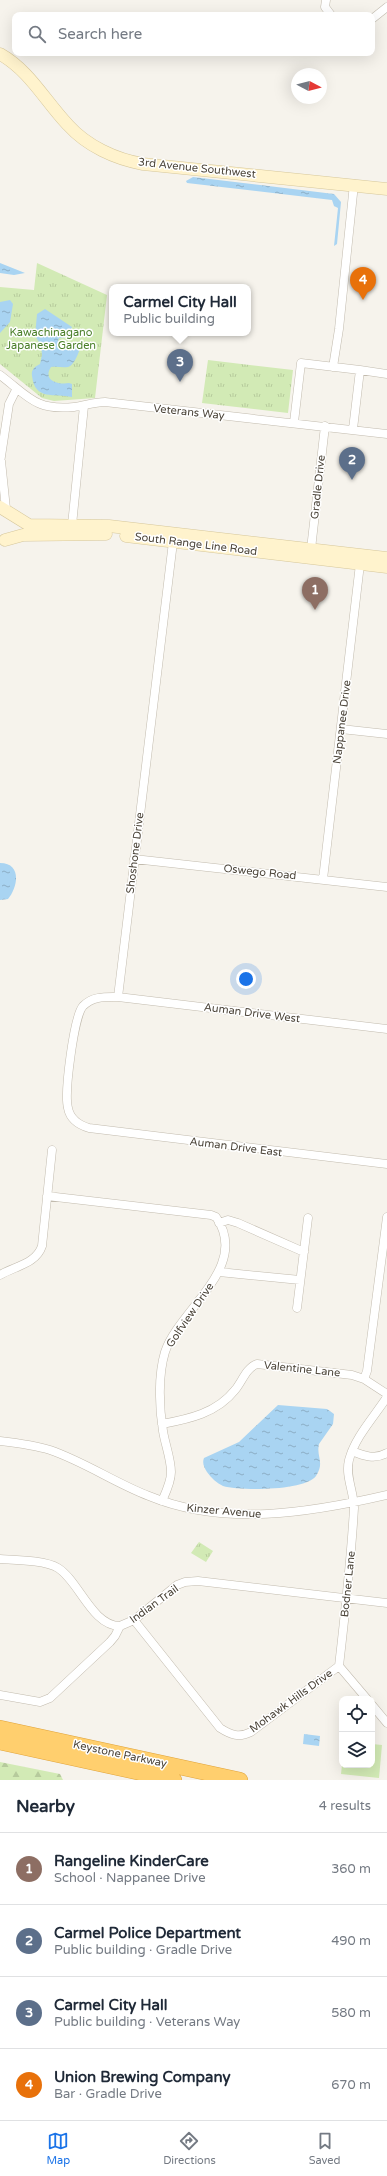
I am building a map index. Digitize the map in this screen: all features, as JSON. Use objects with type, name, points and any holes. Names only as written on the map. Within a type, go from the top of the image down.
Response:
[{"type":"highway","points":[[0,1717],[89,1740],[167,1774]]},
{"type":"highway","name":"Keystone Parkway","points":[[0,1728],[167,1774]]},
{"type":"highway","name":"Keystone Parkway","points":[[0,1742],[167,1774],[240,1780]]},
{"type":"highway","points":[[0,1750],[167,1774]]},
{"type":"main road","name":"3rd Avenue Southwest","points":[[0,54],[17,66],[31,80],[74,131],[96,148],[111,155],[143,164],[354,184],[387,189]]},
{"type":"main road","name":"South Range Line Road","points":[[6,510],[29,525],[109,526],[387,558]]},
{"type":"main road","points":[[2,542],[13,530],[14,521],[6,510]]},
{"type":"main road","name":"South Range Line Road","points":[[2,542],[23,535],[88,533],[133,536],[387,567]]},
{"type":"street","points":[[326,0],[325,7],[329,12]]},
{"type":"street","points":[[375,17],[387,7]]},
{"type":"street","points":[[333,367],[339,329],[354,184]]},
{"type":"street","points":[[294,422],[301,363],[387,374]]},
{"type":"street","points":[[360,370],[353,429],[387,434]]},
{"type":"street","name":"Veterans Way","points":[[0,375],[16,390],[28,398],[48,407],[84,406],[105,402],[353,429]]},
{"type":"street","points":[[6,510],[0,462],[9,404],[16,390]]},
{"type":"street","points":[[72,525],[84,406]]},
{"type":"street","name":"Gradle Drive","points":[[311,549],[325,426]]},
{"type":"street","name":"Shoshone Drive","points":[[118,997],[173,542]]},
{"type":"street","name":"Nappanee Drive","points":[[323,879],[360,564]]},
{"type":"street","points":[[341,729],[387,734]]},
{"type":"street","name":"Oswego Road","points":[[134,859],[387,887]]},
{"type":"street","name":"Auman Drive East","points":[[118,997],[99,997],[87,1002],[82,1007],[75,1023],[67,1095],[68,1108],[77,1122],[84,1127],[104,1131],[387,1164]]},
{"type":"street","name":"Auman Drive West","points":[[118,997],[387,1029]]},
{"type":"street","points":[[0,1276],[30,1261],[39,1254],[52,1150]]},
{"type":"street","points":[[47,1196],[211,1215],[216,1217],[219,1223],[228,1220],[238,1223],[304,1252]]},
{"type":"street","points":[[364,1379],[367,1371],[387,1217]]},
{"type":"street","points":[[297,1308],[308,1218]]},
{"type":"street","name":"Golfview Drive","points":[[162,1501],[171,1472],[162,1424],[162,1369],[165,1352],[180,1326],[218,1272],[224,1260],[225,1248],[219,1223]]},
{"type":"street","name":"Golfview Drive","points":[[218,1272],[300,1280]]},
{"type":"street","points":[[378,1287],[387,1288]]},
{"type":"street","name":"Valentine Lane","points":[[162,1424],[192,1418],[215,1408],[231,1395],[248,1371],[257,1364],[352,1375],[364,1379],[387,1394]]},
{"type":"street","points":[[387,1397],[352,1451],[369,1457],[378,1457],[387,1453]]},
{"type":"street","name":"Kinzer Avenue","points":[[0,1441],[50,1450],[162,1501],[197,1510],[261,1515],[354,1502],[387,1495]]},
{"type":"street","name":"Bodner Lane","points":[[339,1666],[347,1599],[354,1502],[348,1467],[352,1451]]},
{"type":"street","points":[[0,1559],[46,1564],[59,1568],[100,1617],[110,1625],[120,1626]]},
{"type":"street","name":"Indian Trail","points":[[0,1695],[40,1702],[50,1698],[110,1642],[120,1626],[134,1620],[177,1585],[191,1581],[387,1603]]},
{"type":"street","name":"Mohawk Hills Drive","points":[[134,1620],[220,1728],[236,1735],[244,1735],[251,1732],[339,1666],[364,1696]]},
{"type":"street","points":[[375,1709],[387,1723]]},
{"type":"green space","name":"Kawachinagano Japanese Garden","points":[[37,263],[107,295],[95,398],[54,401],[42,398],[0,364],[0,287],[34,290]]},
{"type":"green space","points":[[208,360],[293,370],[288,413],[202,403]]},
{"type":"green space","points":[[199,1542],[213,1551],[206,1562],[191,1553]]},
{"type":"green space","points":[[375,1744],[382,1745],[379,1778],[341,1774],[342,1768],[375,1768]]},
{"type":"green space","points":[[0,1762],[60,1774],[63,1780],[0,1780]]},
{"type":"water","points":[[193,177],[334,194],[341,202],[337,244],[334,246],[338,208],[334,206],[332,200],[187,183],[186,181]]},
{"type":"water","points":[[0,263],[25,273],[14,275],[0,273]]},
{"type":"water","points":[[10,300],[13,304],[10,322],[0,333],[0,302]]},
{"type":"water","points":[[45,309],[72,327],[68,337],[59,338],[58,341],[69,346],[75,343],[80,345],[76,358],[70,366],[51,367],[49,372],[50,379],[53,381],[57,383],[72,384],[72,397],[41,393],[34,384],[32,372],[40,364],[42,355],[41,345],[35,336],[37,314]]},
{"type":"water","points":[[0,863],[7,864],[12,867],[15,871],[16,882],[8,899],[0,900]]},
{"type":"water","points":[[278,1405],[327,1409],[334,1414],[333,1424],[319,1444],[318,1449],[320,1467],[316,1476],[310,1481],[299,1485],[257,1489],[231,1488],[223,1486],[214,1480],[205,1468],[203,1463],[204,1458],[239,1442]]},
{"type":"water","points":[[304,1734],[320,1736],[319,1746],[303,1744]]},
{"type":"place","name":"Union Brewing Company","points":[[363,300]]},
{"type":"place","name":"Carmel City Hall","points":[[180,382]]},
{"type":"place","name":"Carmel Police Department","points":[[352,480]]},
{"type":"place","name":"Rangeline KinderCare","points":[[315,610]]}]
